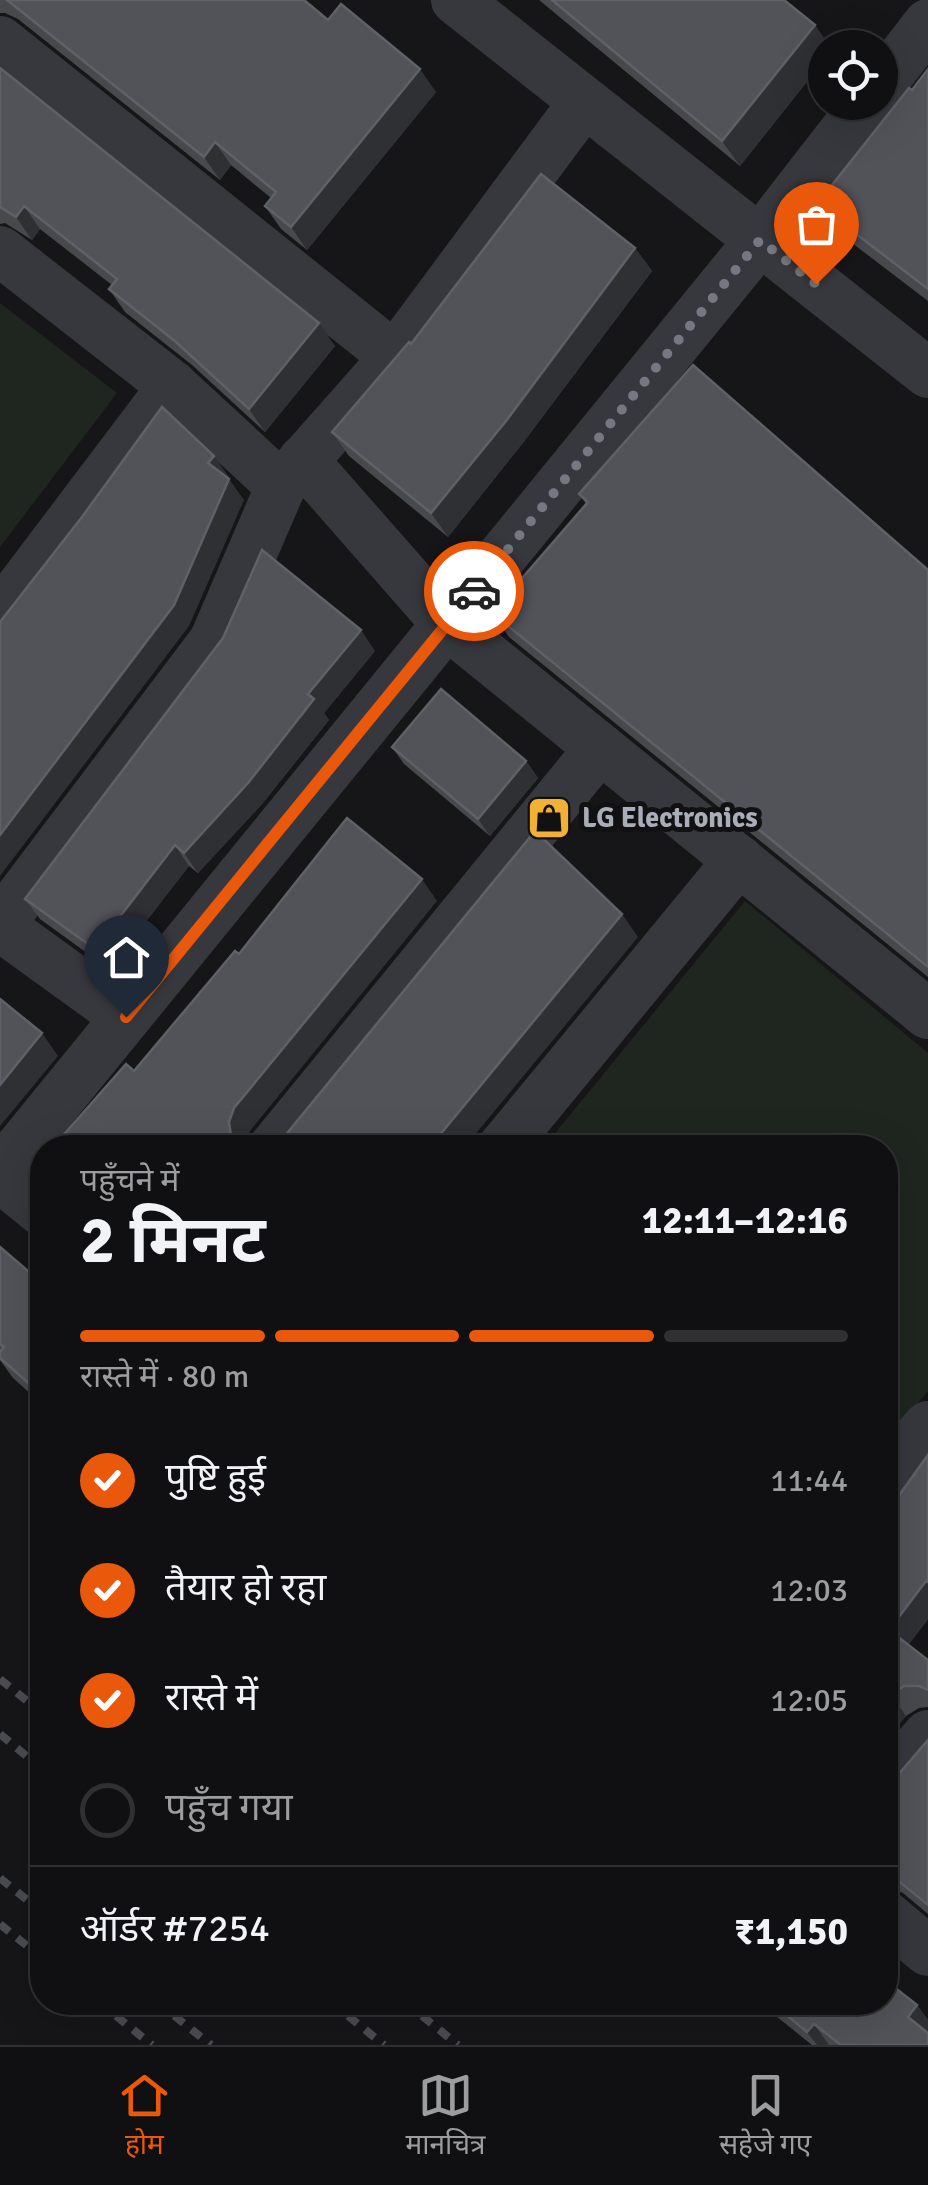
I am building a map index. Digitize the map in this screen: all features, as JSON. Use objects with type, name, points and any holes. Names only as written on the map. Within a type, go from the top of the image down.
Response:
[{"type":"street","points":[[456,0],[928,373]]},
{"type":"street","points":[[917,0],[928,9]]},
{"type":"street","points":[[898,63],[928,24]]},
{"type":"street","points":[[0,41],[395,357]]},
{"type":"street","points":[[126,1017],[0,925],[214,642],[292,473],[395,357],[584,102]]},
{"type":"street","points":[[31,1135],[760,240],[853,120]]},
{"type":"street","points":[[0,250],[173,386],[292,473],[447,624],[928,1014]]},
{"type":"street","points":[[0,615],[173,386]]},
{"type":"street","points":[[284,1135],[600,748]]},
{"type":"street","points":[[513,1135],[739,860]]},
{"type":"street","points":[[30,1137],[0,1174],[30,1200]]},
{"type":"street","points":[[898,1462],[928,1426]]},
{"type":"street","points":[[898,1770],[928,1734]]},
{"type":"street","points":[[898,1926],[928,1951]]},
{"type":"shaded area","points":[[0,303],[117,393],[0,547]]},
{"type":"shaded area","points":[[745,901],[928,1053],[928,1391],[898,1427],[898,1135],[554,1135]]},
{"type":"building","points":[[7,0],[304,0],[328,20],[341,4],[420,69],[291,227],[265,206],[276,192],[215,142],[204,157]]},
{"type":"building","points":[[552,0],[784,0],[815,25],[722,141]]},
{"type":"building","points":[[0,68],[319,323],[249,409],[176,342],[109,289],[117,279],[24,206],[16,217],[0,207]]},
{"type":"building","points":[[928,69],[928,289],[817,204],[884,120],[898,120],[898,102],[909,88],[912,90]]},
{"type":"building","points":[[541,174],[635,248],[506,421],[431,513],[332,432],[411,344]]},
{"type":"building","points":[[693,365],[928,570],[928,967],[492,613],[588,502],[579,494]]},
{"type":"building","points":[[162,407],[214,456],[208,463],[229,479],[174,605],[0,835],[0,622]]},
{"type":"building","points":[[262,550],[361,630],[308,694],[314,699],[248,783],[184,853],[175,845],[95,949],[25,899],[223,638]]},
{"type":"building","points":[[441,689],[526,761],[478,819],[392,747]]},
{"type":"building","points":[[347,818],[422,879],[234,1108],[229,1122],[231,1135],[63,1135],[126,1064],[134,1071],[235,951],[239,954]]},
{"type":"building","points":[[535,831],[622,914],[440,1135],[286,1135]]},
{"type":"building","points":[[0,999],[42,1033],[0,1085]]},
{"type":"building","points":[[0,1247],[30,1273],[30,1384],[0,1358],[4,1347],[0,1344]]},
{"type":"building","points":[[928,1455],[928,1582],[898,1618],[898,1497]]},
{"type":"building","points":[[898,1637],[928,1660],[928,1690],[904,1686],[898,1690]]},
{"type":"building","points":[[928,1740],[928,1905],[898,1881],[898,1775]]},
{"type":"building","points":[[898,1990],[917,2005],[908,2017],[928,2033],[928,2045],[841,2045],[814,2024],[807,2032],[787,2015],[898,2015]]},
{"type":"railway","points":[[0,1679],[30,1703]]},
{"type":"railway","points":[[0,1734],[30,1759]]},
{"type":"railway","points":[[0,1878],[30,1902]]},
{"type":"railway","points":[[0,1924],[30,1948]]},
{"type":"railway","points":[[115,2015],[152,2045]]},
{"type":"railway","points":[[173,2015],[211,2045]]},
{"type":"railway","points":[[347,2015],[384,2045]]},
{"type":"railway","points":[[421,2015],[458,2045]]},
{"type":"way so far","points":[[474,591],[760,240],[816,284]]},
{"type":"place","name":"LG Electronics","points":[[549,818]]},
{"type":"route","points":[[126,1017],[474,591]]}]
